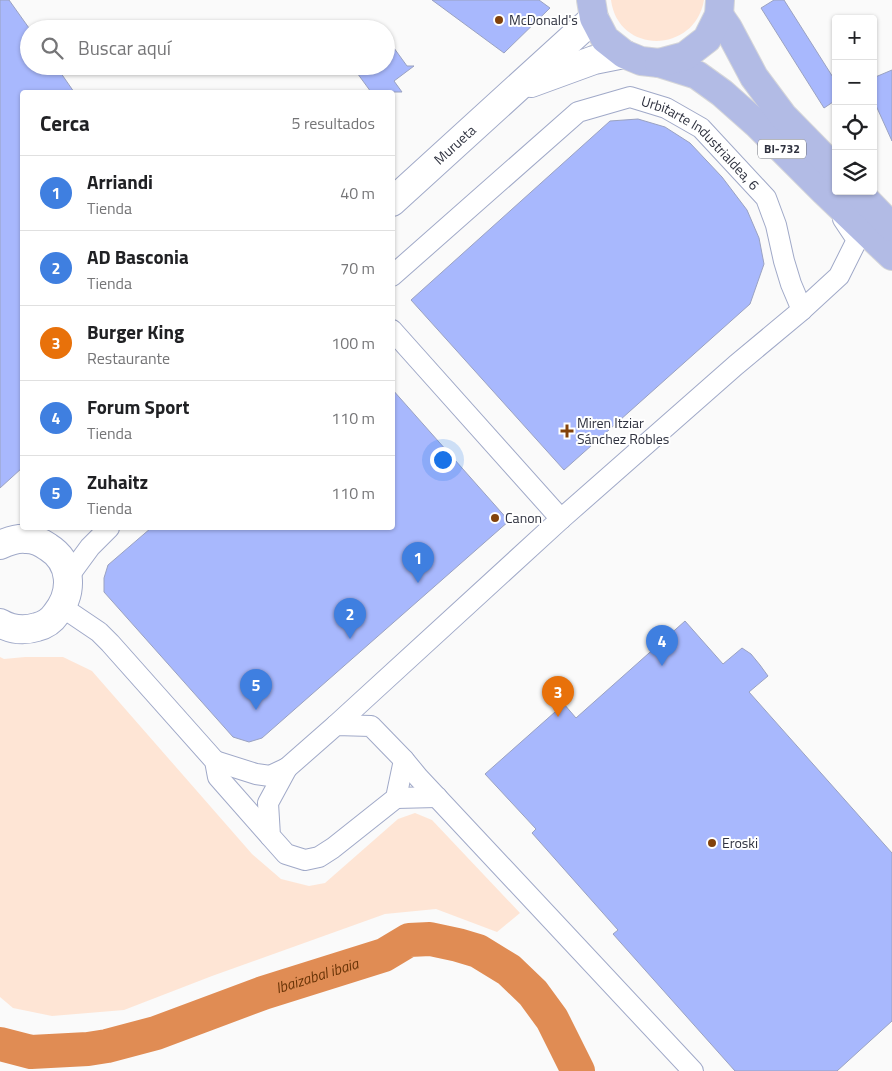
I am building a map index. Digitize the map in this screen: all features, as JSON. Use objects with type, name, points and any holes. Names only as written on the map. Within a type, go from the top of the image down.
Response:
[{"type":"main road","name":"BI-732","points":[[659,63],[685,56],[707,39],[720,7]]},
{"type":"main road","name":"BI-732","points":[[720,7],[728,28],[754,78],[830,181],[892,256]]},
{"type":"main road","name":"BI-732","points":[[592,9],[605,39],[624,54],[641,61],[659,63],[697,75],[722,93],[757,124],[830,181]]},
{"type":"main road","points":[[860,195],[892,227]]},
{"type":"street","name":"Murueta","points":[[395,199],[518,88],[592,9]]},
{"type":"street","name":"Murueta","points":[[518,88],[594,60],[624,54]]},
{"type":"street","name":"Urbitarte Industrialdea, 6","points":[[395,273],[578,112],[630,97],[666,108],[702,128],[766,198],[776,225],[791,284],[802,310]]},
{"type":"street","points":[[62,607],[99,632],[215,761],[256,774],[270,776],[287,768],[561,519],[839,276],[857,240],[830,181]]},
{"type":"street","points":[[395,333],[561,519]]},
{"type":"street","points":[[68,578],[90,547],[107,530]]},
{"type":"street","points":[[0,545],[13,539],[44,535],[63,563],[68,578],[68,593],[62,607],[48,622],[29,629],[15,629],[0,623]]},
{"type":"street","points":[[336,725],[371,726],[693,1071]]},
{"type":"street","points":[[396,798],[404,760]]},
{"type":"street","points":[[215,761],[218,778],[286,854],[304,860],[319,857],[333,848],[396,798],[418,777]]},
{"type":"street","points":[[270,836],[268,803],[287,768]]},
{"type":"street","points":[[396,798],[437,797]]},
{"type":"shaded area","points":[[611,0],[704,0],[698,18],[687,31],[672,38],[657,41],[641,38],[627,31],[617,18]]},
{"type":"shaded area","points":[[0,657],[4,659],[63,657],[92,671],[252,854],[281,879],[309,886],[325,883],[398,819],[415,813],[432,820],[520,913],[497,932],[436,909],[385,914],[212,976],[124,1010],[52,1016],[13,1008],[0,997]]},
{"type":"building","points":[[0,0],[9,0],[23,20],[20,20],[20,75],[62,75],[73,90],[20,90],[20,470],[0,488]]},
{"type":"building","name":"McDonald's","points":[[432,0],[539,0],[550,8],[504,53]]},
{"type":"building","points":[[774,0],[784,0],[832,76],[832,103],[824,108],[761,8]]},
{"type":"building","points":[[395,49],[407,66],[414,66],[394,81],[402,92],[395,92],[395,90],[370,90],[359,75],[395,75]]},
{"type":"building","points":[[892,70],[892,141],[877,108],[877,76]]},
{"type":"building","points":[[638,119],[665,127],[690,143],[722,177],[747,210],[759,238],[764,264],[750,304],[564,470],[411,300],[610,121]]},
{"type":"building","points":[[395,392],[509,521],[262,738],[249,742],[233,737],[104,592],[104,578],[108,565],[149,530],[395,530]]},
{"type":"building","name":"Eroski","points":[[685,621],[723,664],[742,648],[751,654],[768,676],[749,692],[892,853],[892,1021],[837,1071],[735,1071],[613,934],[618,930],[532,833],[536,829],[485,774],[564,704],[576,718]]},
{"type":"waterway","name":"Ibaizabal ibaia","points":[[0,1044],[31,1052],[107,1046],[156,1033],[263,993],[384,955],[409,940],[430,939],[478,951],[509,970],[533,993],[552,1019],[578,1071]]},
{"type":"place","name":"McDonald's","points":[[499,20]]},
{"type":"place","name":"Miren Itziar Sánchez Robles","points":[[567,431]]},
{"type":"place","name":"Canon","points":[[495,518]]},
{"type":"place","name":"Arriandi","points":[[418,583]]},
{"type":"place","name":"AD Basconia","points":[[350,639]]},
{"type":"place","name":"Forum Sport","points":[[662,666]]},
{"type":"place","name":"Zuhaitz","points":[[256,710]]},
{"type":"place","name":"Burger King","points":[[558,717]]},
{"type":"place","name":"Eroski","points":[[712,843]]}]
